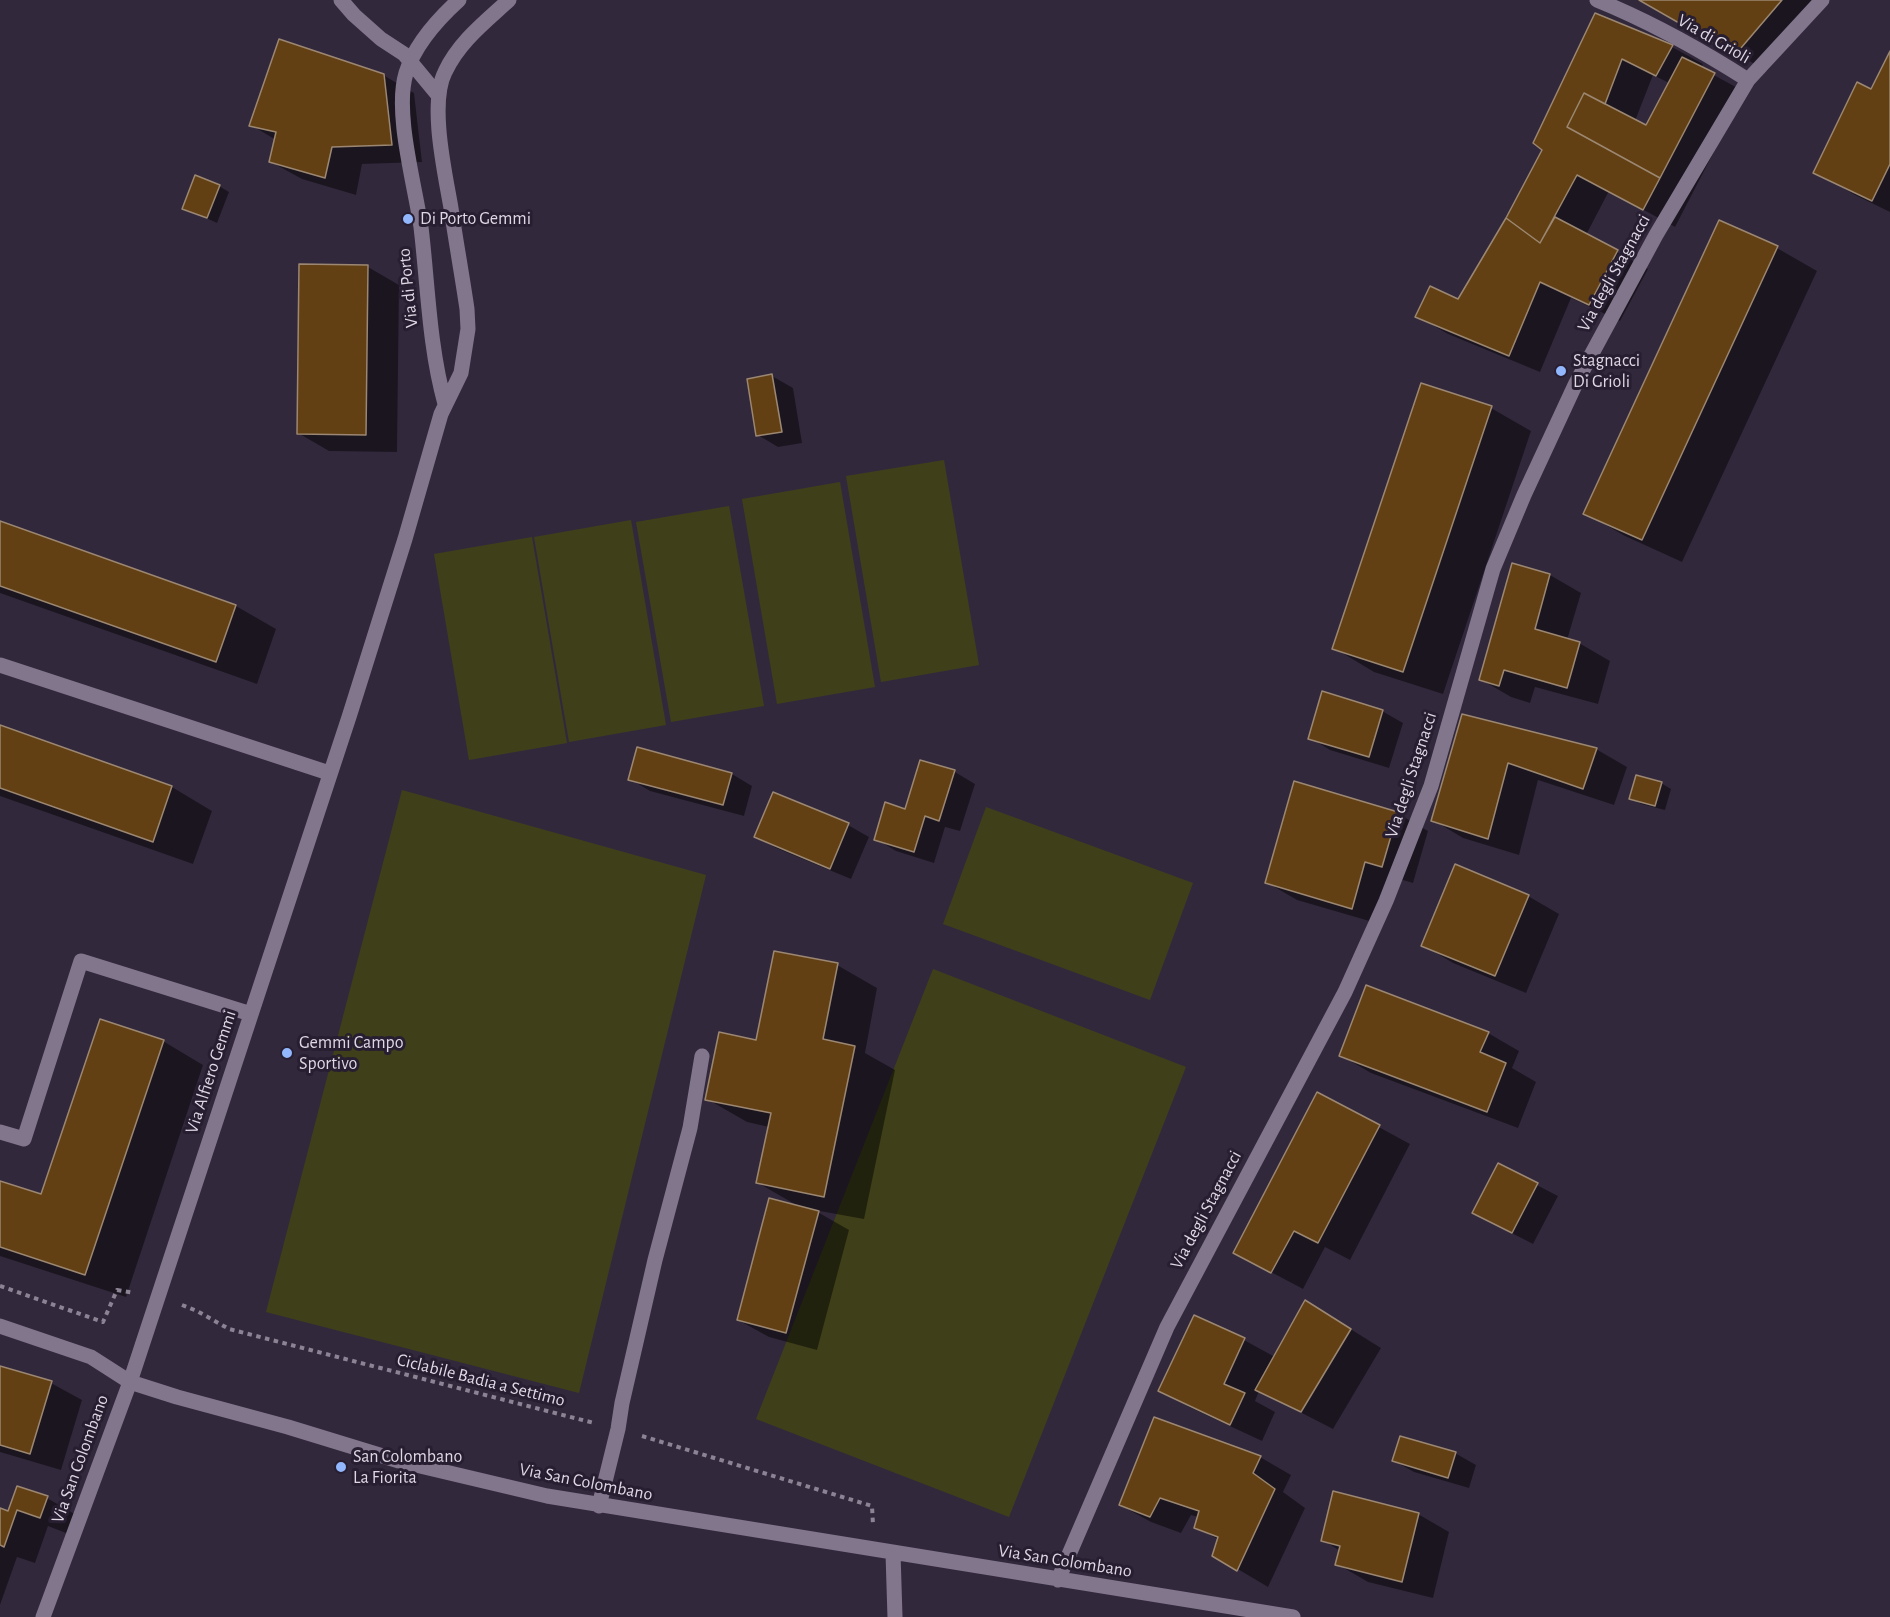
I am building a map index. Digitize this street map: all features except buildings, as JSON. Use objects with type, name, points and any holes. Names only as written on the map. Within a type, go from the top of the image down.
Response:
[{"type":"street","points":[[341,0],[369,28],[411,61],[438,95]]},
{"type":"street","name":"Via di Porto","points":[[445,404],[435,359],[424,257],[408,155],[403,90],[411,61],[423,39],[438,20],[459,0]]},
{"type":"street","name":"Via di Porto","points":[[405,539],[445,404],[461,373],[468,329],[441,150],[438,95],[444,72],[454,54],[478,27],[509,0]]},
{"type":"street","name":"Via di Grioli","points":[[1597,0],[1667,34],[1748,81]]},
{"type":"street","name":"Via degli Stagnacci","points":[[1058,1580],[1167,1327],[1345,992],[1390,892],[1431,786],[1493,568],[1576,383],[1656,235],[1748,81],[1822,0]]},
{"type":"street","name":"Via Alfiero Gemmi","points":[[130,1382],[405,539]]},
{"type":"street","points":[[0,664],[329,773]]},
{"type":"street","points":[[0,1132],[24,1140],[81,961],[251,1014]]},
{"type":"street","points":[[599,1506],[655,1260],[690,1128],[702,1056]]},
{"type":"street","points":[[0,1326],[91,1357],[130,1382]]},
{"type":"street","name":"Via San Colombano","points":[[43,1617],[130,1382],[399,1461],[547,1496],[1293,1617]]},
{"type":"street","points":[[893,1553],[895,1617]]},
{"type":"path","name":"Ciclabile Badia a Settimo","points":[[0,1286],[103,1322],[117,1290],[158,1297],[197,1311],[229,1329],[618,1429],[872,1506],[875,1549]]},
{"type":"shaded area","points":[[944,460],[979,665],[881,682],[846,476]]},
{"type":"shaded area","points":[[840,482],[875,687],[777,704],[742,499]]},
{"type":"shaded area","points":[[729,506],[764,706],[671,722],[636,522]]},
{"type":"shaded area","points":[[631,520],[666,725],[569,742],[534,537]]},
{"type":"shaded area","points":[[532,537],[567,743],[469,760],[434,554]]},
{"type":"shaded area","points":[[402,790],[706,875],[579,1393],[266,1312]]},
{"type":"shaded area","points":[[986,807],[1193,883],[1150,1000],[943,924]]},
{"type":"shaded area","points":[[933,969],[1186,1067],[1009,1517],[756,1419]]},
{"type":"place","name":"Di Porto Gemmi","points":[[408,219]]},
{"type":"place","name":"Stagnacci Di Grioli","points":[[1561,371]]},
{"type":"place","name":"Gemmi Campo Sportivo","points":[[287,1053]]},
{"type":"place","name":"San Colombano La Fiorita","points":[[341,1467]]}]
